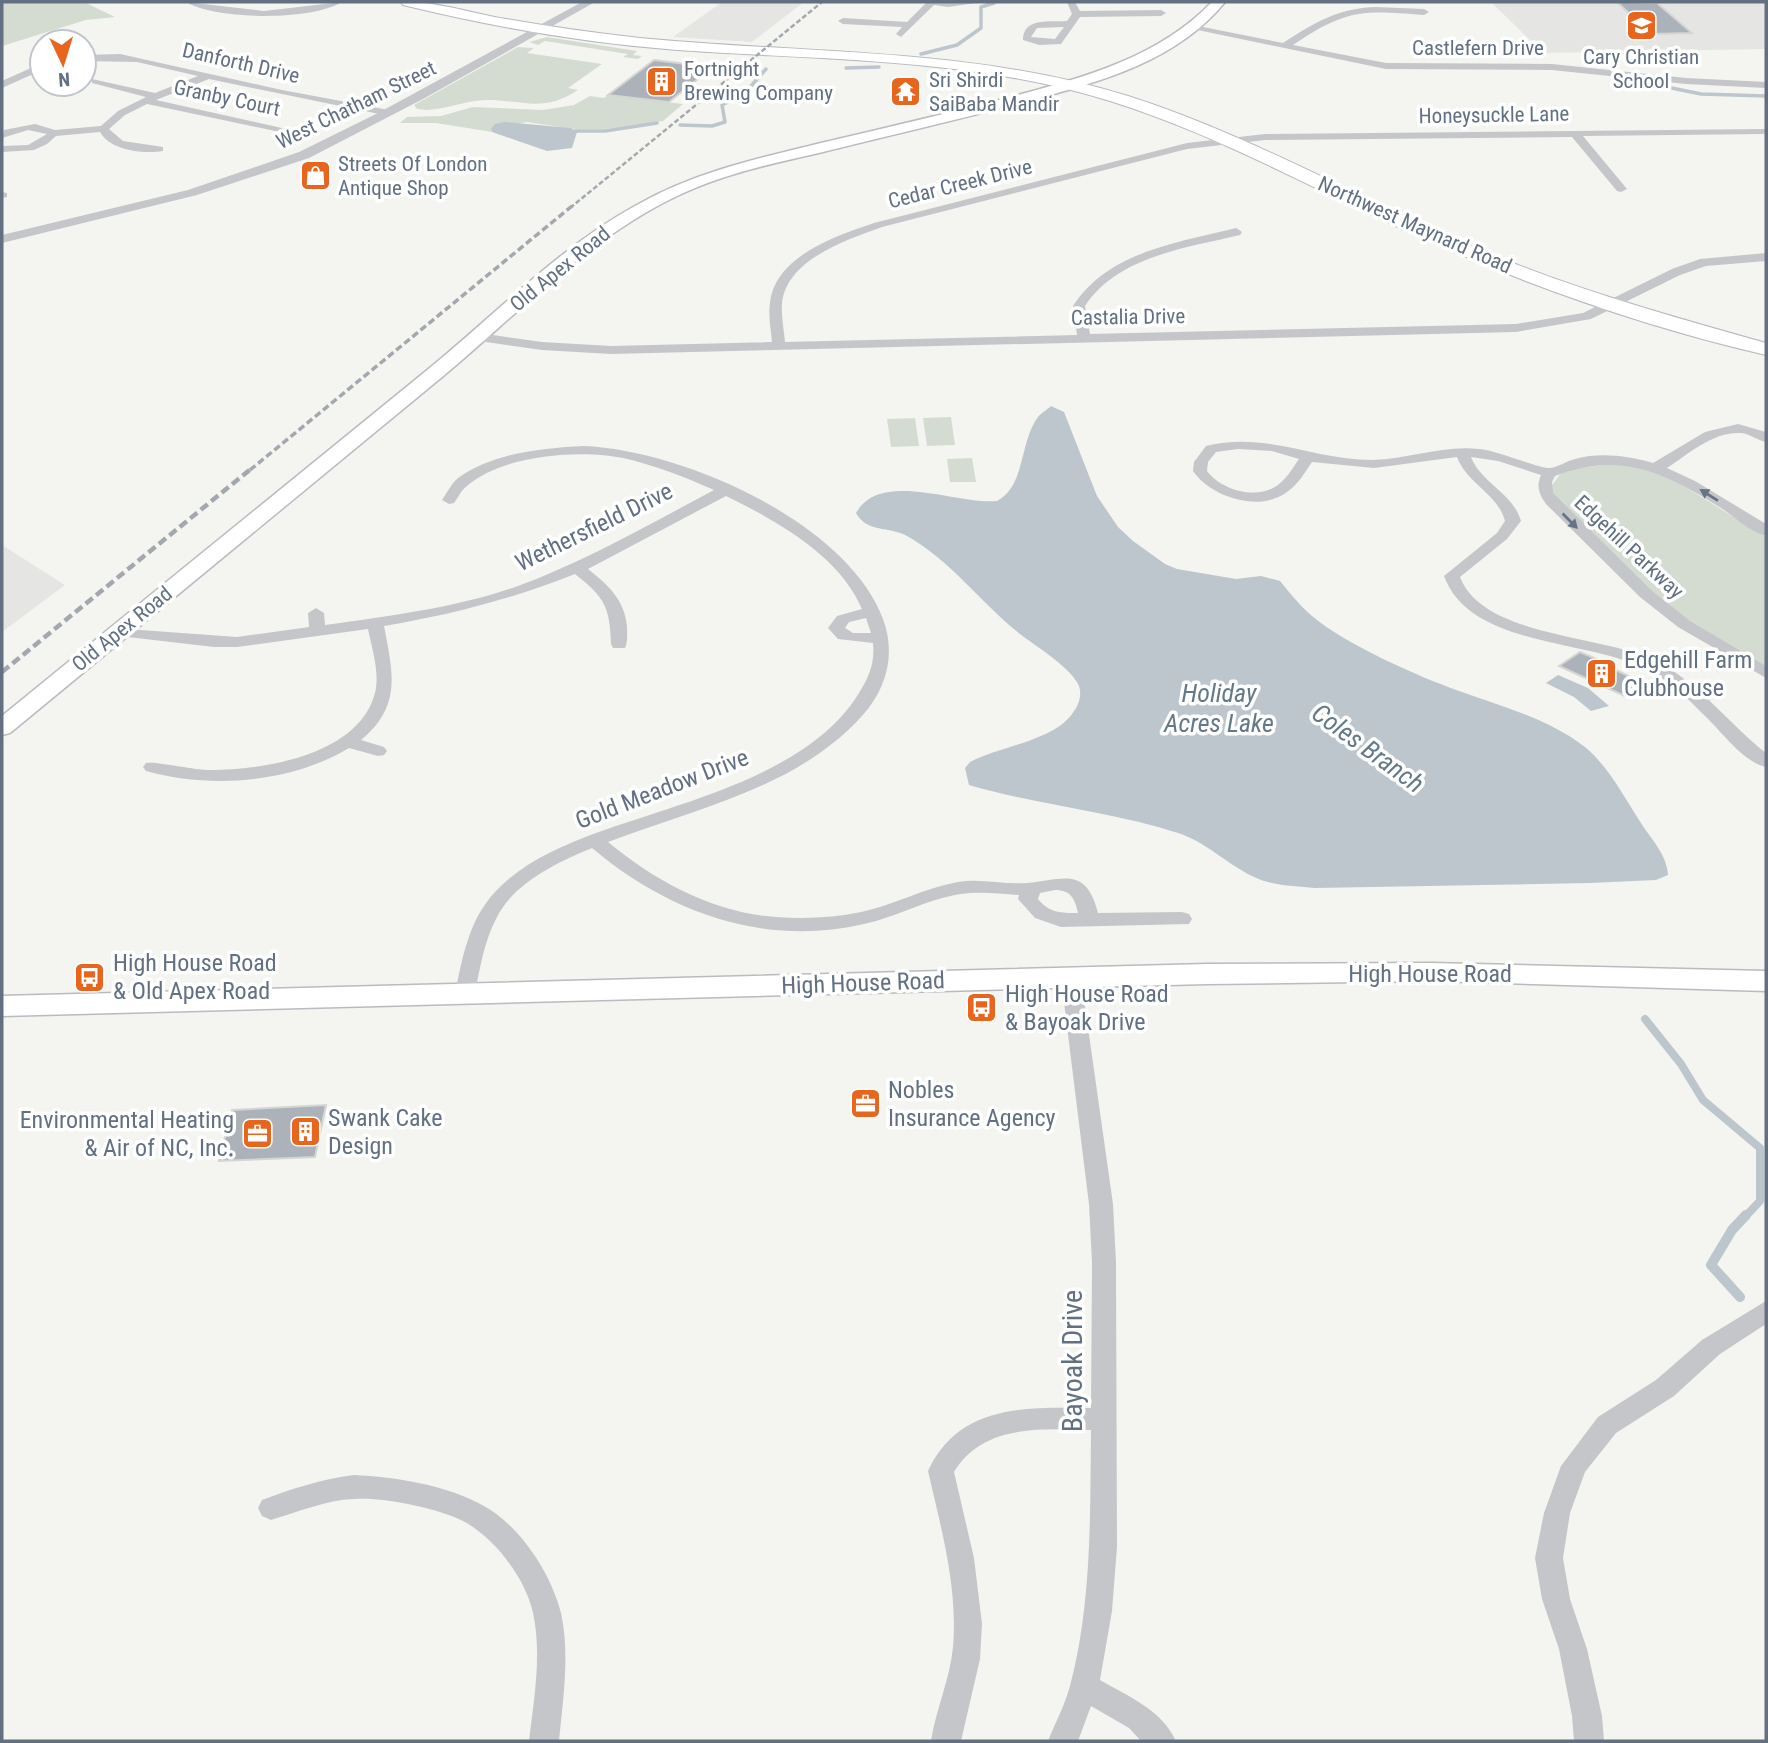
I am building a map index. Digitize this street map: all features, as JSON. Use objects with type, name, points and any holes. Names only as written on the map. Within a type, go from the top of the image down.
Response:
[{"type":"main road","name":"Northwest Maynard Road","points":[[408,2],[543,28],[672,44],[892,58],[979,68],[1069,85],[1153,111],[1226,141],[1477,256],[1613,305],[1766,349]]},
{"type":"main road","name":"Old Apex Road","points":[[2,728],[479,337],[594,239],[674,191],[739,168],[1069,85],[1121,67],[1193,28],[1219,2]]},
{"type":"main road","name":"High House Road","points":[[2,1006],[1071,978],[1431,972],[1766,981]]},
{"type":"street","points":[[191,2],[267,15],[293,13],[337,2]]},
{"type":"street","name":"West Chatham Street","points":[[2,239],[193,192],[249,176],[306,154],[389,113],[590,2]]},
{"type":"street","points":[[899,36],[931,2],[978,2]]},
{"type":"street","points":[[1072,2],[1077,14]]},
{"type":"street","points":[[1286,45],[1328,19],[1344,13],[1377,10],[1424,12]]},
{"type":"street","points":[[1077,14],[1161,13]]},
{"type":"street","points":[[1069,24],[1077,14]]},
{"type":"street","points":[[843,21],[908,25]]},
{"type":"street","name":"Castlefern Drive","points":[[1193,28],[1386,66],[1542,67],[1686,81],[1766,85]]},
{"type":"street","points":[[98,48],[126,48],[120,57]]},
{"type":"street","name":"Danforth Drive","points":[[98,58],[120,57],[282,93],[389,113]]},
{"type":"street","points":[[2,85],[28,73]]},
{"type":"street","points":[[2,135],[30,128],[48,128],[54,133],[104,129],[113,119],[151,99],[207,76]]},
{"type":"street","name":"Granby Court","points":[[98,82],[151,99],[299,133]]},
{"type":"street","points":[[104,129],[108,137],[118,143],[159,149]]},
{"type":"street","name":"Honeysuckle Lane","points":[[1226,141],[1265,137],[1763,131]]},
{"type":"street","points":[[2,149],[16,150],[37,145],[54,133]]},
{"type":"street","points":[[1575,133],[1621,190]]},
{"type":"street","name":"Cedar Creek Drive","points":[[779,346],[776,304],[781,285],[800,263],[836,240],[878,225],[1174,149],[1226,141]]},
{"type":"street","points":[[1084,339],[1079,306],[1086,292],[1098,280],[1118,268],[1150,256],[1236,232]]},
{"type":"street","name":"Castalia Drive","points":[[479,337],[594,350],[1516,328],[1574,319],[1613,305],[1676,272],[1704,262],[1766,257]]},
{"type":"street","points":[[1658,467],[1716,430],[1738,429],[1766,438]]},
{"type":"street","points":[[1308,457],[1284,487],[1275,493],[1262,495],[1245,495],[1220,489],[1204,478],[1200,471],[1201,462],[1211,449],[1240,443],[1269,444],[1308,457],[1374,464],[1462,453],[1501,457],[1549,473]]},
{"type":"street","name":"Gold Meadow Drive","points":[[449,500],[460,483],[506,462],[579,450],[621,453],[644,459],[724,491],[772,514],[820,548],[856,582],[872,611],[881,638],[882,665],[863,705],[843,728],[808,754],[743,785],[594,841],[538,867],[505,893],[484,921],[465,993]]},
{"type":"street","points":[[1462,453],[1470,473],[1505,504],[1513,521],[1502,536],[1452,576],[1462,598],[1506,623],[1604,647],[1652,666],[1685,688],[1748,749],[1766,762]]},
{"type":"street","name":"Edgehill Parkway","points":[[1766,531],[1686,480],[1658,467],[1626,460],[1599,460],[1562,466],[1549,473],[1545,482],[1546,493],[1551,501],[1666,612],[1766,673]]},
{"type":"street","name":"Wethersfield Drive","points":[[119,631],[214,642],[264,639],[375,623],[497,598],[577,568],[724,491]]},
{"type":"street","points":[[577,568],[606,590],[614,601],[619,614],[620,644]]},
{"type":"street","points":[[872,611],[843,620],[836,628],[846,636],[881,638]]},
{"type":"street","points":[[316,613],[317,632]]},
{"type":"street","points":[[152,766],[186,775],[233,775],[298,762],[327,753],[348,742],[373,718],[384,693],[384,675],[375,623]]},
{"type":"street","points":[[348,742],[378,751]]},
{"type":"street","points":[[594,841],[627,867],[707,910],[747,921],[849,921],[884,913],[960,888],[990,886],[1031,889],[1048,884],[1074,887],[1085,897],[1089,921]]},
{"type":"street","points":[[1031,889],[1028,899],[1031,906],[1048,918],[1089,921],[1182,919]]},
{"type":"street","name":"Bayoak Drive","points":[[1063,1741],[1084,1687],[1098,1611],[1103,1547],[1104,1263],[1101,1204],[1071,978]]},
{"type":"street","points":[[1589,1741],[1587,1716],[1573,1649],[1556,1599],[1549,1558],[1558,1513],[1574,1466],[1607,1425],[1665,1388],[1711,1347],[1766,1311]]},
{"type":"street","points":[[946,1741],[949,1714],[967,1648],[964,1569],[941,1471],[947,1457],[957,1444],[984,1430],[1020,1419],[1104,1419]]},
{"type":"street","points":[[271,1508],[313,1495],[355,1487],[433,1500],[474,1513],[495,1530],[525,1564],[546,1611],[551,1656],[544,1741]]},
{"type":"street","points":[[1084,1687],[1139,1718],[1161,1741]]},
{"type":"shaded area","points":[[2,2],[84,2],[115,17],[86,20],[60,28],[28,28],[28,38],[2,46]]},
{"type":"shaded area","points":[[722,2],[804,2],[752,42],[673,37]]},
{"type":"shaded area","name":"Cary Christian School","points":[[1491,2],[1766,2],[1766,49],[1543,53]]},
{"type":"shaded area","points":[[547,37],[637,51],[633,55],[642,56],[638,59],[623,57],[628,54],[545,41],[538,45],[529,42]]},
{"type":"shaded area","points":[[518,47],[534,48],[527,53],[602,64],[568,88],[578,90],[554,101],[533,104],[479,100],[427,110],[417,109],[414,105]]},
{"type":"shaded area","points":[[608,95],[683,104],[663,121],[605,129],[574,129],[527,122],[491,129],[492,132],[436,123],[400,123],[407,117],[441,116],[473,107],[543,110],[574,105],[590,96],[604,98]]},
{"type":"shaded area","points":[[951,417],[955,445],[927,446],[923,418]]},
{"type":"shaded area","points":[[915,418],[919,446],[891,447],[887,419]]},
{"type":"shaded area","points":[[972,458],[976,482],[950,482],[947,459]]},
{"type":"shaded area","points":[[1626,463],[1666,475],[1766,537],[1766,667],[1686,619],[1656,597],[1555,498],[1550,488],[1564,469]]},
{"type":"shaded area","points":[[2,545],[65,585],[2,632]]},
{"type":"water","points":[[504,122],[571,128],[577,132],[572,148],[547,151],[492,132],[495,124]]},
{"type":"water","name":"Holiday Acres Lake","points":[[1051,406],[1064,412],[1097,496],[1118,527],[1133,541],[1165,564],[1177,569],[1236,579],[1261,576],[1280,581],[1312,616],[1362,648],[1423,677],[1508,708],[1571,737],[1601,763],[1615,781],[1661,853],[1668,875],[1656,880],[1590,883],[1315,888],[1283,885],[1252,876],[1198,842],[1178,833],[969,785],[965,768],[970,762],[1041,736],[1066,721],[1079,703],[1079,686],[1062,666],[1009,625],[939,558],[907,536],[866,524],[856,513],[867,500],[883,493],[901,491],[997,501],[1013,485],[1032,427],[1039,416]]},
{"type":"water","points":[[1558,675],[1588,688],[1609,706],[1591,711],[1574,697],[1546,683]]},
{"type":"building","points":[[1617,2],[1657,3],[1692,33],[1651,34]]},
{"type":"building","name":"Fortnight Brewing Company","points":[[654,60],[713,67],[669,102],[608,95]]},
{"type":"building","name":"Edgehill Farm Clubhouse","points":[[1580,652],[1643,683],[1625,696],[1559,666]]},
{"type":"building","name":"Environmental Heating & Air of NC, Inc.","points":[[326,1105],[315,1157],[219,1161],[232,1110]]},
{"type":"waterway","points":[[921,54],[957,45],[981,28],[981,7],[994,3]]},
{"type":"waterway","points":[[846,68],[879,67]]},
{"type":"waterway","points":[[680,125],[712,126],[725,122],[722,105],[744,94],[766,69]]},
{"type":"waterway","points":[[1652,84],[1701,94],[1766,96]]},
{"type":"waterway","points":[[575,131],[605,131],[657,123]]},
{"type":"waterway","name":"Coles Branch","points":[[1645,1019],[1681,1064],[1703,1100],[1760,1148],[1760,1201],[1745,1217]]},
{"type":"waterway","name":"Coles Branch","points":[[1740,1297],[1711,1265],[1732,1230],[1746,1215]]},
{"type":"railway","points":[[570,208],[822,2]]},
{"type":"railway","points":[[250,470],[572,206]]},
{"type":"railway","points":[[2,672],[252,468]]},
{"type":"place","name":"Cary Christian School","points":[[1641,25]]},
{"type":"place","name":"Fortnight Brewing Company","points":[[661,81]]},
{"type":"place","name":"Sri Shirdi SaiBaba Mandir","points":[[906,92]]},
{"type":"place","name":"Streets Of London Antique Shop","points":[[315,176]]},
{"type":"place","name":"Edgehill Farm Clubhouse","points":[[1601,674]]},
{"type":"place","name":"High House Road & Old Apex Road","points":[[90,977]]},
{"type":"place","name":"High House Road & Bayoak Drive","points":[[982,1008]]},
{"type":"place","name":"Nobles Insurance Agency","points":[[865,1104]]},
{"type":"place","name":"Swank Cake Design","points":[[305,1132]]},
{"type":"place","name":"Environmental Heating & Air of NC, Inc.","points":[[257,1134]]}]
